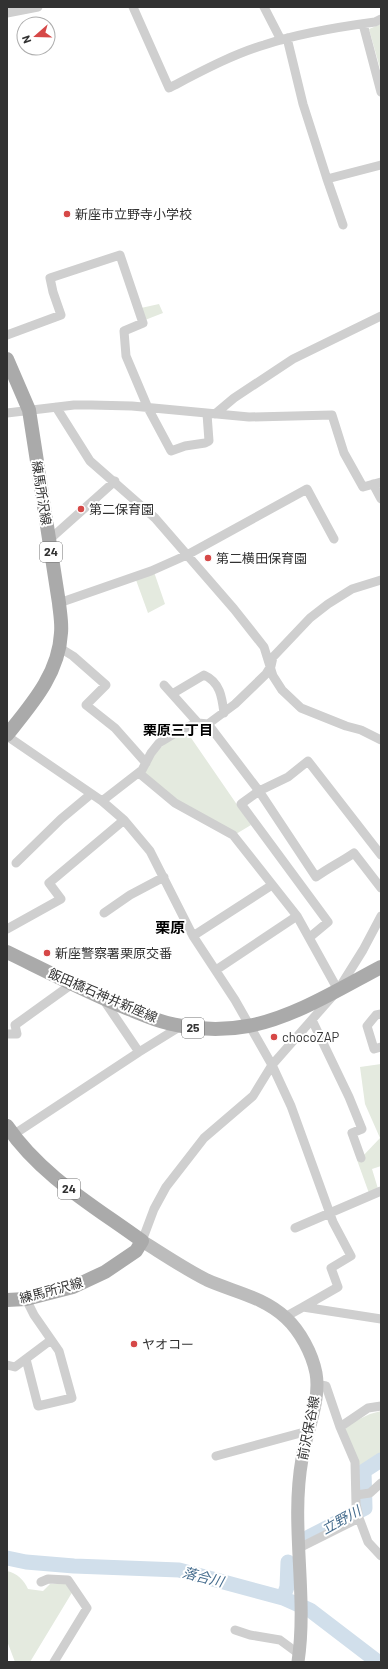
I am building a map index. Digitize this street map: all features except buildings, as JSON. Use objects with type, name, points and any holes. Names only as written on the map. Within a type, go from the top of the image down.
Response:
[{"type":"main road","name":"練馬所沢線","points":[[7,359],[29,410],[59,603],[61,632],[60,648],[45,685],[7,736]]},
{"type":"main road","name":"飯田橋石神井新座線","points":[[7,952],[102,998],[153,1018],[181,1026],[216,1029],[250,1026],[299,1008],[338,990],[381,967]]},
{"type":"main road","name":"24","points":[[10,1131],[46,1172],[142,1241]]},
{"type":"main road","name":"練馬所沢線","points":[[7,1300],[26,1299],[73,1287],[105,1272],[136,1251],[142,1241]]},
{"type":"main road","name":"前沢保谷線","points":[[142,1241],[207,1279],[264,1302],[285,1317],[299,1332],[310,1357],[316,1373],[316,1384],[314,1411],[308,1431],[299,1480],[301,1596],[299,1658]]},
{"type":"street","points":[[133,7],[169,88],[242,52],[284,39],[375,22],[381,19]]},
{"type":"street","points":[[264,7],[284,39],[303,104],[343,225]]},
{"type":"street","points":[[7,13],[31,8]]},
{"type":"street","points":[[363,24],[381,92]]},
{"type":"street","points":[[327,179],[381,165]]},
{"type":"street","points":[[7,335],[61,315],[50,278],[120,255],[143,324],[124,331],[126,356],[148,408],[171,451],[185,446],[209,441],[211,414]]},
{"type":"street","points":[[211,414],[293,359],[381,316]]},
{"type":"street","points":[[7,413],[56,407],[91,405],[148,408],[249,417],[332,415],[344,453],[363,487],[377,483],[381,498]]},
{"type":"street","points":[[56,407],[90,461],[115,481],[155,518],[234,609],[264,647],[273,676],[282,690],[301,708],[346,726],[361,730],[381,740]]},
{"type":"street","points":[[49,540],[115,481]]},
{"type":"street","points":[[59,603],[151,571],[187,555],[307,489],[334,539]]},
{"type":"street","points":[[102,801],[139,773],[159,743],[182,729],[198,723],[208,724],[224,713],[266,674],[271,666],[273,657],[310,618],[328,604],[352,590],[381,580]]},
{"type":"street","points":[[60,648],[73,656],[106,685],[86,706],[115,728],[146,763]]},
{"type":"street","points":[[172,694],[204,675],[210,678],[221,693],[224,713]]},
{"type":"street","points":[[164,685],[198,723]]},
{"type":"street","points":[[208,724],[259,791],[316,877],[331,866],[342,862],[354,853],[381,888]]},
{"type":"street","points":[[7,736],[102,801],[124,820],[150,850],[193,936],[216,970],[272,1065],[291,1106],[330,1212],[351,1256],[331,1268],[338,1287],[285,1317]]},
{"type":"street","points":[[310,937],[328,922],[241,804],[259,791],[288,777],[308,761],[381,855]]},
{"type":"street","points":[[139,773],[175,803],[233,835],[297,916],[338,990]]},
{"type":"street","points":[[16,863],[61,819],[91,794]]},
{"type":"street","points":[[7,929],[61,899],[49,883],[124,820]]},
{"type":"street","points":[[104,913],[130,895],[164,877]]},
{"type":"street","points":[[193,936],[272,885]]},
{"type":"street","points":[[216,970],[297,916]]},
{"type":"street","points":[[142,1241],[154,1209],[166,1187],[204,1138],[253,1096],[272,1065],[338,990],[363,950],[381,916]]},
{"type":"street","points":[[7,1034],[17,1034],[15,1025],[72,984]]},
{"type":"street","points":[[102,998],[139,1052]]},
{"type":"street","points":[[381,1014],[376,1015],[367,1026],[374,1049],[381,1046]]},
{"type":"street","points":[[312,1020],[349,1097],[362,1129],[352,1133],[361,1158]]},
{"type":"street","points":[[10,1131],[181,1026]]},
{"type":"street","points":[[295,1228],[381,1191]]},
{"type":"street","points":[[26,1299],[34,1315],[59,1351],[72,1398],[38,1406],[26,1359]]},
{"type":"street","points":[[303,1307],[381,1319]]},
{"type":"street","points":[[7,1365],[15,1367],[51,1340]]},
{"type":"street","points":[[316,1384],[326,1386],[355,1462],[361,1497],[358,1517],[368,1542],[381,1556]]},
{"type":"street","points":[[340,1426],[368,1408],[381,1406]]},
{"type":"street","points":[[216,1456],[308,1431]]},
{"type":"street","points":[[361,1497],[381,1483]]},
{"type":"street","points":[[299,1548],[358,1517]]},
{"type":"street","points":[[41,1582],[48,1579],[68,1580],[88,1608],[54,1662]]},
{"type":"street","points":[[235,1630],[250,1635],[280,1640],[299,1658]]},
{"type":"shaded area","points":[[381,24],[381,72],[369,29]]},
{"type":"shaded area","points":[[159,304],[163,313],[145,320],[141,308]]},
{"type":"shaded area","points":[[154,572],[165,604],[148,613],[136,580]]},
{"type":"shaded area","points":[[187,732],[251,825],[236,834],[176,802],[141,773],[155,754],[166,743],[179,734]]},
{"type":"shaded area","points":[[381,1064],[381,1166],[372,1169],[379,1192],[370,1196],[357,1160],[361,1158],[380,1138],[365,1104],[360,1067]]},
{"type":"shaded area","points":[[381,1411],[381,1457],[358,1471],[345,1430],[347,1425],[370,1414]]},
{"type":"shaded area","points":[[7,1571],[20,1577],[28,1589],[43,1591],[50,1584],[67,1584],[73,1591],[30,1662],[15,1662],[7,1641]]},
{"type":"waterway","name":"立野川","points":[[309,1537],[365,1508],[364,1471],[381,1460]]},
{"type":"waterway","name":"落合川","points":[[7,1558],[26,1562],[74,1566],[179,1570],[283,1598],[310,1610],[378,1662]]},
{"type":"waterway","name":"立野川","points":[[283,1598],[287,1587],[288,1562]]},
{"type":"place","name":"新座市立野寺小学校","points":[[67,214]]},
{"type":"place","name":"第二保育園","points":[[81,509]]},
{"type":"place","name":"第二横田保育園","points":[[208,558]]},
{"type":"place","name":"新座警察署栗原交番","points":[[47,953]]},
{"type":"place","name":"chocoZAP","points":[[274,1037]]},
{"type":"place","name":"ヤオコー","points":[[134,1344]]},
{"type":"district","name":"栗原三丁目","points":[[178,730]]},
{"type":"district","name":"栗原","points":[[170,928]]}]
